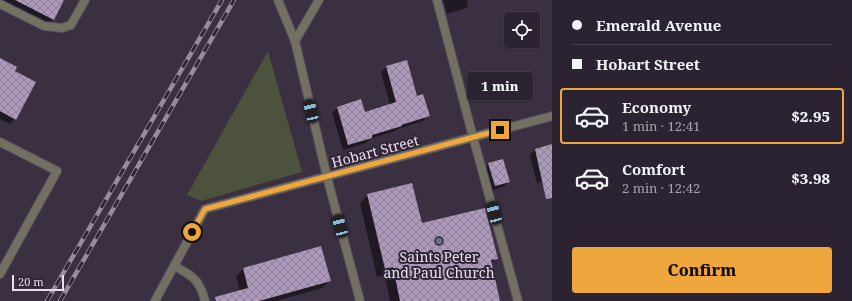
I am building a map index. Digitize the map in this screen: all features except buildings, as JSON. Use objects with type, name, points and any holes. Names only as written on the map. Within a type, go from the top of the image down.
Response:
[{"type":"street","points":[[0,4],[44,26],[62,28],[71,25],[85,0]]},
{"type":"street","points":[[278,0],[295,41],[327,177],[360,301]]},
{"type":"street","points":[[295,41],[319,0]]},
{"type":"street","points":[[437,0],[518,301]]},
{"type":"street","name":"Hobart Street","points":[[174,266],[205,209],[552,116]]},
{"type":"street","points":[[0,142],[56,171],[0,274]]},
{"type":"street","points":[[155,301],[174,266],[190,274],[198,282],[206,301]]},
{"type":"green space","points":[[268,51],[302,172],[201,201],[187,195]]},
{"type":"railway","points":[[47,301],[222,0]]},
{"type":"railway","points":[[60,301],[234,0]]},
{"type":"place","name":"Saints Peter and Paul Church","points":[[439,241]]},
{"type":"route","points":[[192,232],[205,209],[500,130]]}]
